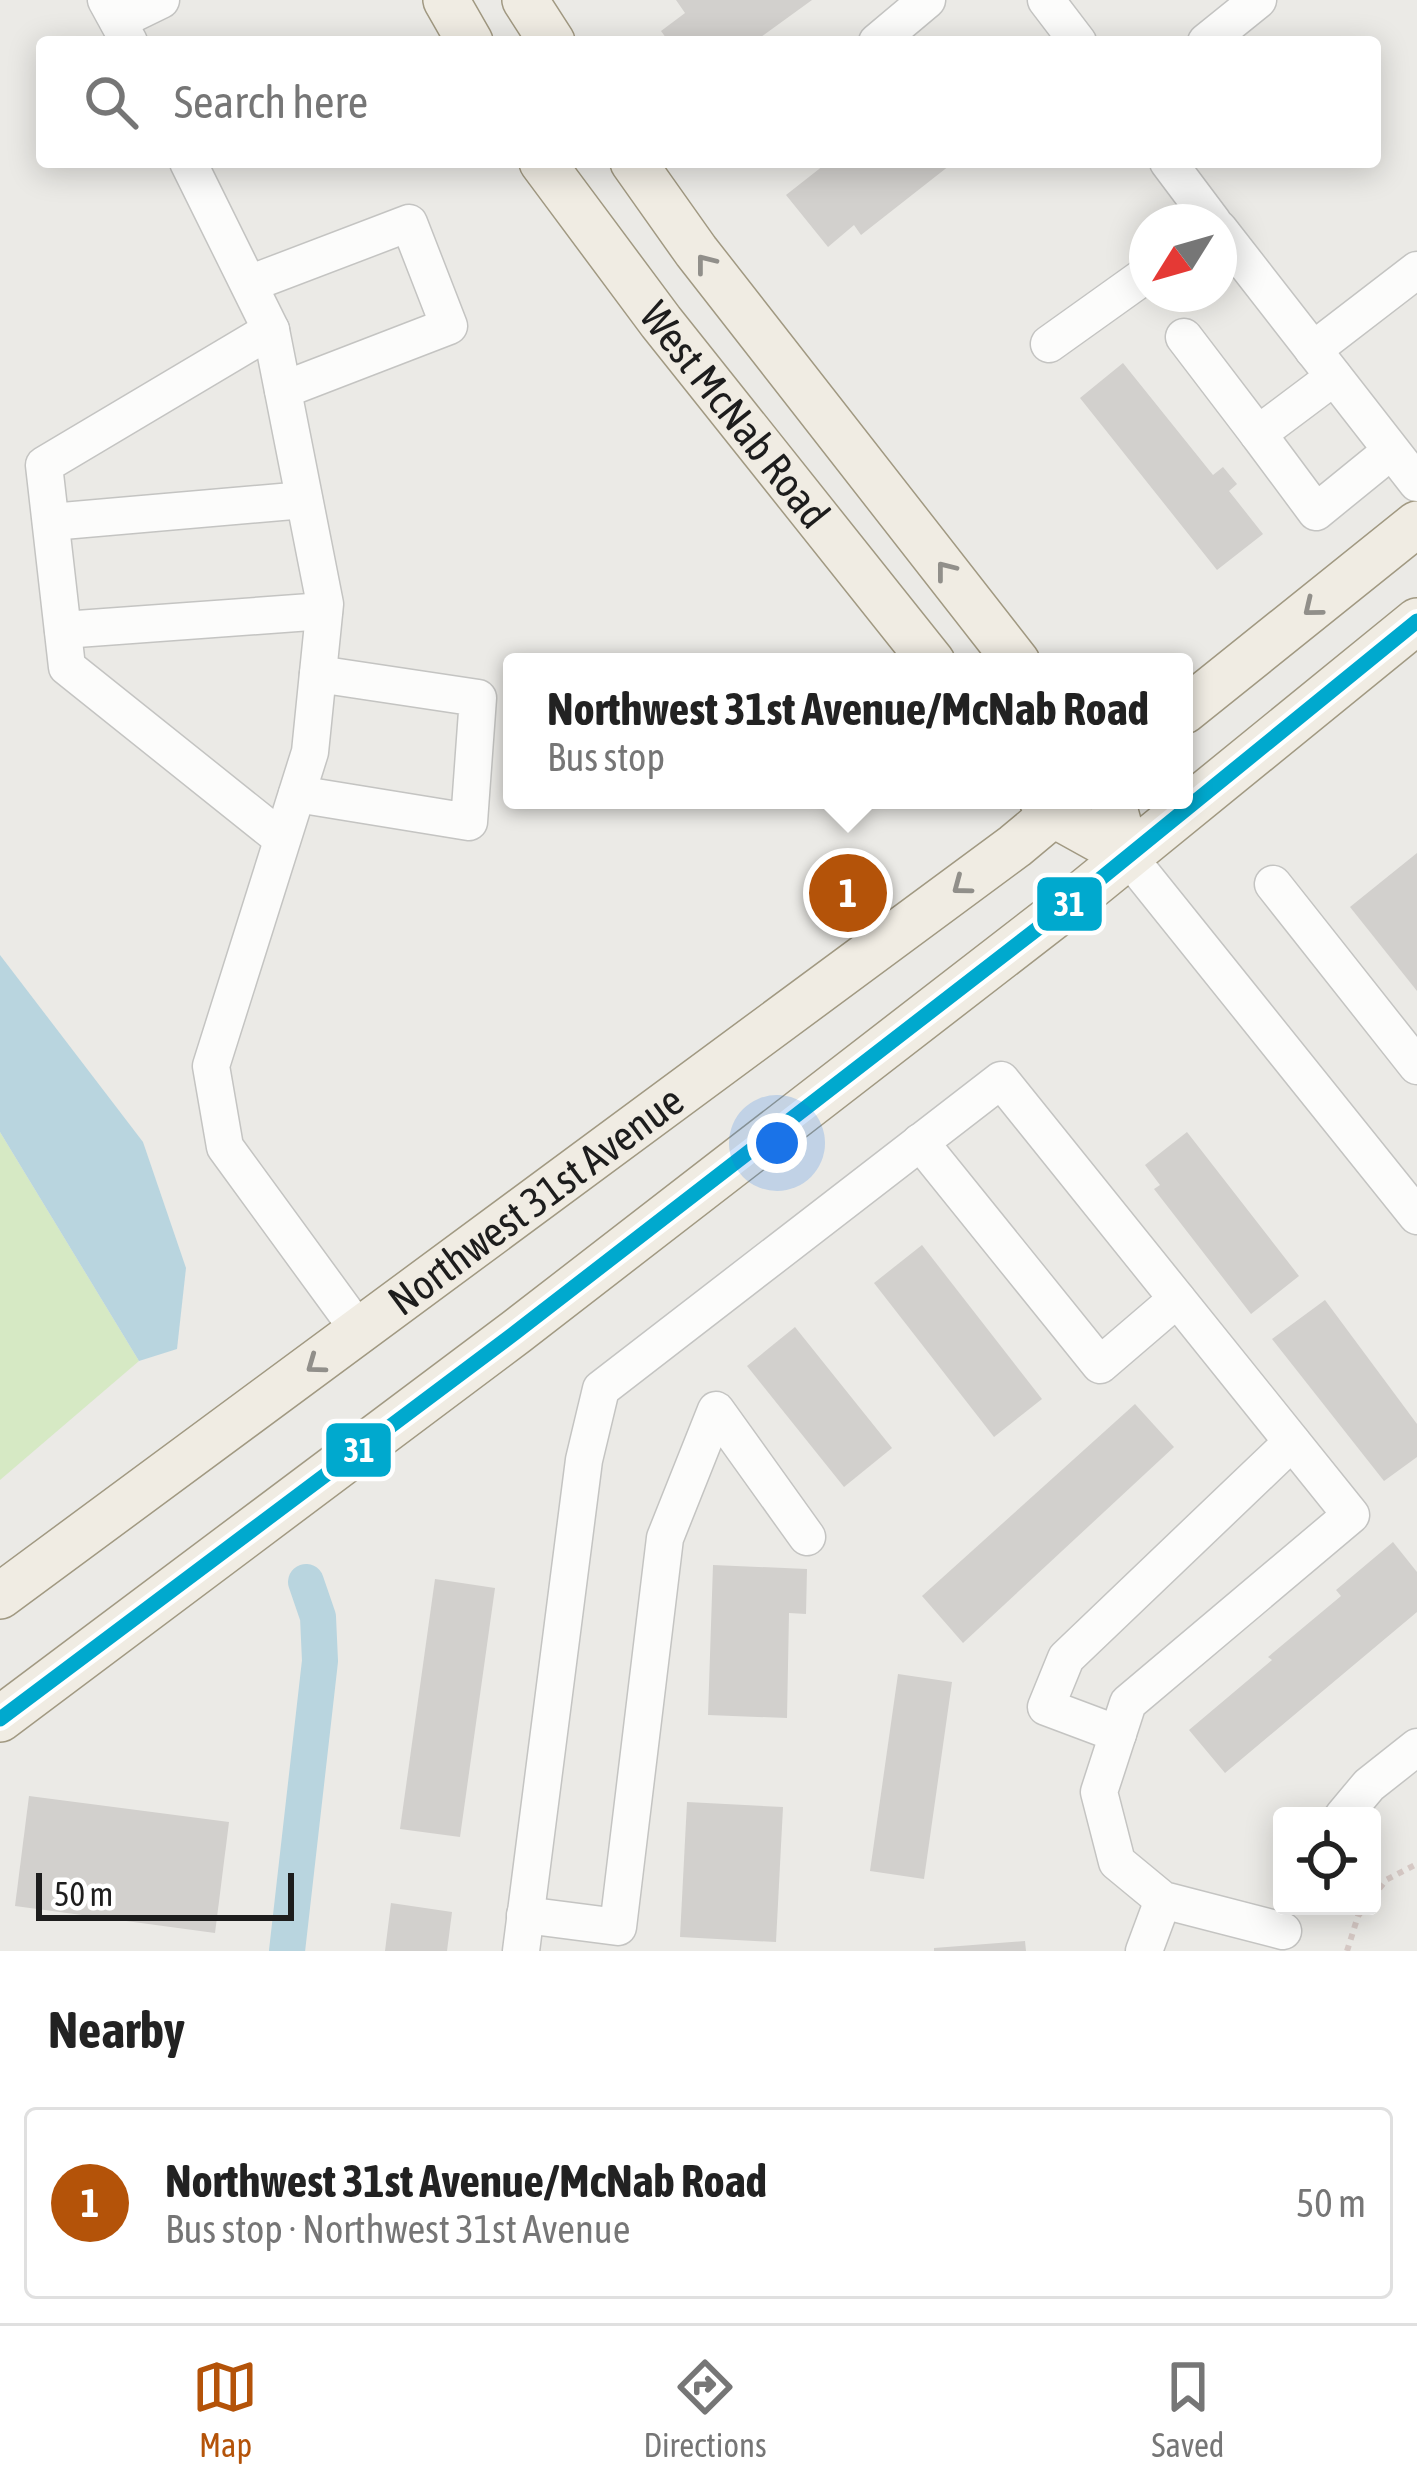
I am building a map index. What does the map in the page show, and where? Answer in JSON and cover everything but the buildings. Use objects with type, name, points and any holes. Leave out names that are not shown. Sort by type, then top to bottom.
[{"type":"main road","points":[[446,0],[467,36]]},
{"type":"main road","points":[[525,0],[548,36]]},
{"type":"main road","name":"West McNab Road","points":[[546,168],[661,322],[925,653]]},
{"type":"main road","name":"West McNab Road","points":[[637,168],[695,251],[1010,653]]},
{"type":"main road","points":[[1193,704],[1417,524]]},
{"type":"main road","name":"Northwest 31st Avenue","points":[[1193,802],[1417,621]]},
{"type":"main road","name":"Northwest 31st Avenue","points":[[0,1596],[1015,847],[1051,809]]},
{"type":"main road","points":[[1061,809],[1127,855]]},
{"type":"main road","points":[[1114,809],[1127,855]]},
{"type":"main road","name":"Northwest 31st Avenue","points":[[0,1719],[517,1332],[1072,902],[1184,809]]},
{"type":"street","points":[[118,21],[161,0]]},
{"type":"street","points":[[884,36],[927,0]]},
{"type":"street","points":[[1046,0],[1073,36]]},
{"type":"street","points":[[1213,36],[1258,0]]},
{"type":"street","points":[[191,168],[271,330],[324,611],[310,752],[211,1066],[225,1147],[360,1332]]},
{"type":"street","points":[[1173,168],[1200,204]]},
{"type":"street","points":[[249,284],[409,223],[449,326],[283,390]]},
{"type":"street","points":[[1237,252],[1417,483]]},
{"type":"street","points":[[1258,434],[1417,270]]},
{"type":"street","points":[[1049,344],[1129,287]]},
{"type":"street","points":[[271,330],[44,465],[67,667],[282,839]]},
{"type":"street","points":[[1184,338],[1316,512],[1391,451]]},
{"type":"street","points":[[51,522],[304,500]]},
{"type":"street","points":[[63,630],[324,611]]},
{"type":"street","points":[[297,794],[469,822],[478,698],[318,674]]},
{"type":"street","points":[[1127,855],[1405,1176],[1417,1216]]},
{"type":"street","points":[[1273,884],[1417,1066]]},
{"type":"street","points":[[807,1537],[716,1410],[664,1538],[618,1927],[523,1933],[584,1460],[601,1389],[1001,1080],[1351,1515],[1128,1703],[1099,1792],[1117,1862],[1163,1900],[1286,1929]]},
{"type":"street","points":[[920,1142],[1100,1365],[1177,1299]]},
{"type":"street","points":[[1118,1734],[1046,1707],[1066,1658],[1292,1442]]},
{"type":"street","points":[[1351,1807],[1369,1785],[1417,1747]]},
{"type":"street","points":[[1144,1951],[1163,1900]]},
{"type":"path","points":[[1381,1886],[1417,1864]]},
{"type":"path","points":[[1347,1951],[1359,1915]]},
{"type":"green space","points":[[0,1132],[139,1361],[0,1480]]},
{"type":"water","points":[[0,955],[143,1142],[186,1268],[177,1349],[139,1361],[0,1132]]},
{"type":"waterway","points":[[287,1951],[320,1661],[318,1617],[306,1582]]},
{"type":"transit line","name":"31","points":[[1193,803],[1417,621]]},
{"type":"transit line","name":"31","points":[[0,1719],[516,1332],[1186,809]]},
{"type":"place","name":"Northwest 31st Avenue/McNab Road","points":[[848,893]]}]
